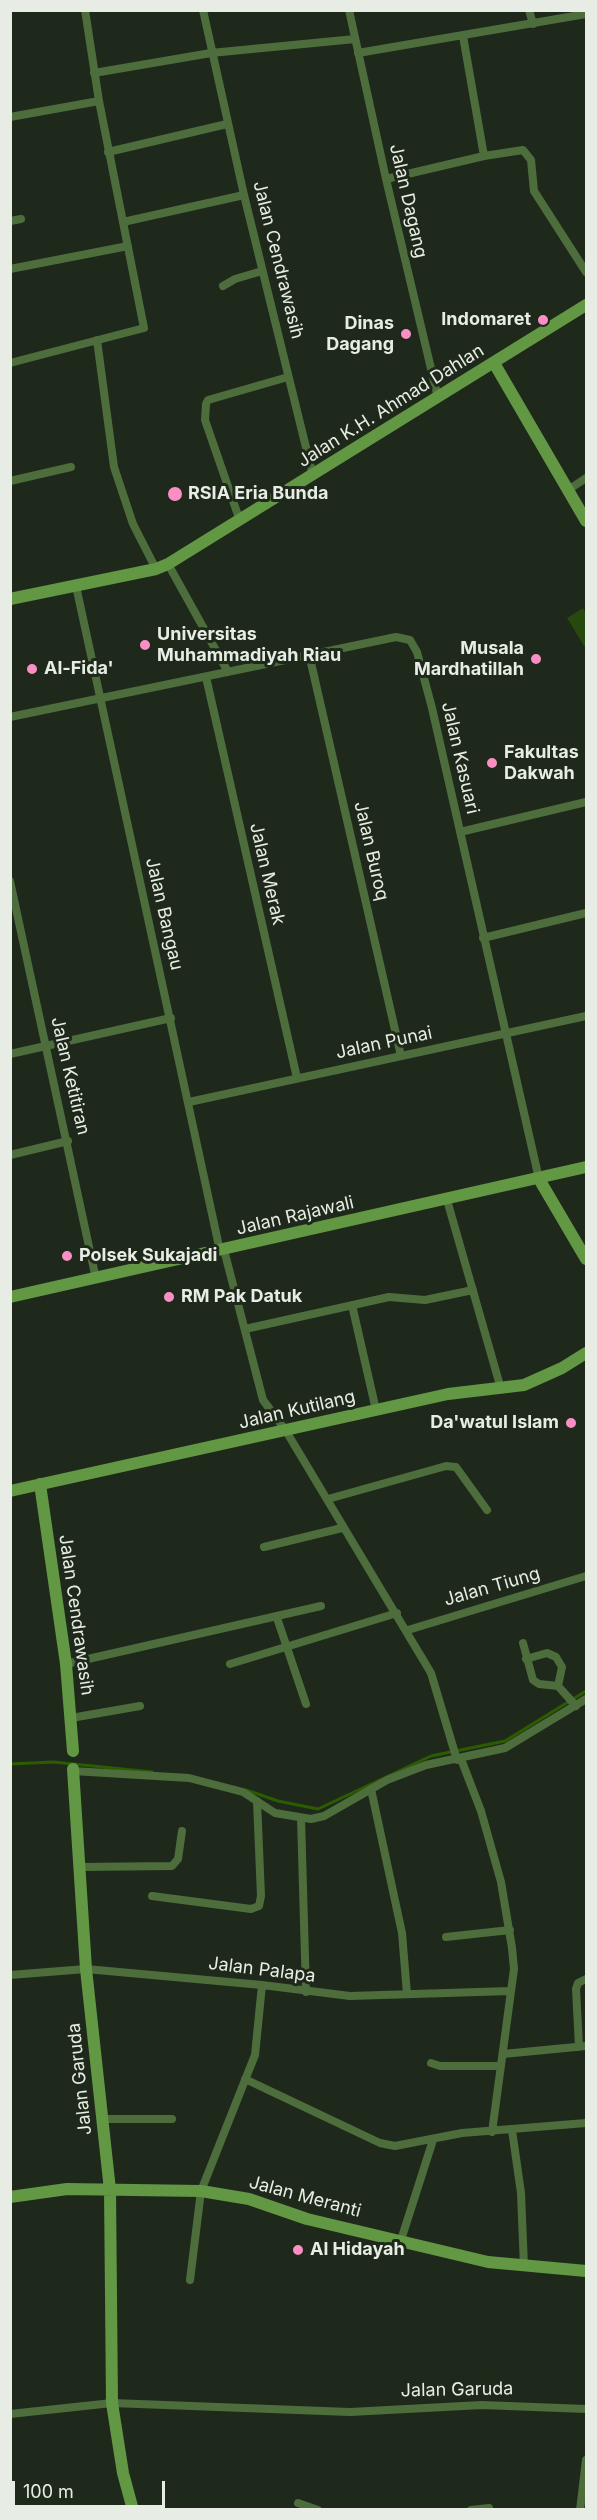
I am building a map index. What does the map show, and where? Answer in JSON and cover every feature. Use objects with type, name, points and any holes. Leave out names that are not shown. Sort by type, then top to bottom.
[{"type":"street","points":[[10,363],[144,328],[108,152],[85,10]]},
{"type":"street","name":"Jalan Cendrawasih","points":[[203,10],[262,271],[314,476]]},
{"type":"street","name":"Jalan Dagang","points":[[350,10],[386,179],[438,398]]},
{"type":"street","points":[[529,10],[533,24]]},
{"type":"street","points":[[358,53],[586,14]]},
{"type":"street","points":[[463,36],[484,156]]},
{"type":"street","points":[[94,73],[211,53],[356,39]]},
{"type":"street","points":[[10,117],[99,101]]},
{"type":"street","points":[[108,152],[227,124]]},
{"type":"street","points":[[386,179],[484,156],[525,152],[532,168],[534,192],[586,272]]},
{"type":"street","points":[[123,222],[244,195]]},
{"type":"street","points":[[10,221],[21,219]]},
{"type":"street","points":[[10,269],[128,246]]},
{"type":"street","points":[[223,286],[235,279],[262,271]]},
{"type":"street","name":"Jalan K.H. Ahmad Dahlan","points":[[10,599],[156,569],[168,564],[314,476],[586,305]]},
{"type":"street","points":[[97,340],[114,467],[133,524],[156,569]]},
{"type":"street","points":[[494,363],[586,521]]},
{"type":"street","points":[[240,521],[205,420],[206,404],[208,400],[288,377]]},
{"type":"street","points":[[10,481],[70,466]]},
{"type":"street","points":[[568,490],[586,478]]},
{"type":"street","points":[[168,564],[228,672]]},
{"type":"street","name":"Jalan Bangau","points":[[76,586],[222,1250],[245,1329],[259,1391],[267,1408],[286,1431],[328,1499],[342,1528],[408,1630],[431,1673],[449,1738],[486,1831],[501,1882],[510,1930],[514,1969],[492,2132]]},
{"type":"street","name":"Jalan Kasuari","points":[[10,717],[396,637],[410,640],[417,652],[432,708],[539,1179]]},
{"type":"street","name":"Jalan Buroq","points":[[309,654],[401,1056]]},
{"type":"street","name":"Jalan Merak","points":[[206,677],[297,1078]]},
{"type":"street","points":[[460,832],[586,802]]},
{"type":"street","name":"Jalan Ketitiran","points":[[10,880],[96,1279]]},
{"type":"street","points":[[483,938],[586,913]]},
{"type":"street","name":"Jalan Punai","points":[[189,1102],[586,1016]]},
{"type":"street","points":[[10,1054],[171,1018]]},
{"type":"street","points":[[10,1155],[68,1141]]},
{"type":"street","name":"Jalan Rajawali","points":[[10,1297],[586,1167]]},
{"type":"street","points":[[539,1179],[586,1259]]},
{"type":"street","points":[[447,1200],[501,1389]]},
{"type":"street","points":[[245,1329],[394,1296],[430,1300],[473,1290]]},
{"type":"street","points":[[352,1305],[376,1410]]},
{"type":"street","name":"Jalan Kutilang","points":[[10,1491],[448,1394],[501,1389],[538,1379],[586,1353]]},
{"type":"street","points":[[328,1499],[446,1466],[456,1467],[487,1510]]},
{"type":"street","name":"Jalan Cendrawasih","points":[[40,1484],[66,1664],[73,1751]]},
{"type":"street","points":[[264,1546],[342,1528]]},
{"type":"street","name":"Jalan Tiung","points":[[408,1630],[586,1576]]},
{"type":"street","points":[[66,1664],[277,1618],[321,1605]]},
{"type":"street","points":[[230,1664],[397,1613]]},
{"type":"street","points":[[277,1618],[306,1704]]},
{"type":"street","points":[[524,1643],[526,1659],[533,1680],[538,1684],[562,1689]]},
{"type":"street","points":[[526,1659],[543,1654],[556,1657],[562,1667],[562,1689],[574,1704]]},
{"type":"street","points":[[73,1770],[189,1778],[235,1789],[249,1795],[275,1813],[300,1818],[324,1816],[371,1789],[426,1765],[513,1744],[574,1704],[586,1699]]},
{"type":"street","points":[[71,1718],[140,1707]]},
{"type":"street","name":"Jalan Garuda","points":[[73,1751],[86,1969],[110,2190],[112,2403],[123,2473],[133,2510]]},
{"type":"street","points":[[371,1789],[402,1933],[408,1994]]},
{"type":"street","points":[[152,1896],[251,1909],[259,1906],[261,1896],[256,1801]]},
{"type":"street","points":[[300,1818],[306,1992]]},
{"type":"street","points":[[79,1867],[172,1866],[178,1859],[182,1831]]},
{"type":"street","points":[[446,1937],[510,1930]]},
{"type":"street","name":"Jalan Palapa","points":[[10,1975],[86,1969],[262,1984],[306,1992],[350,1996],[510,1991]]},
{"type":"street","points":[[503,2054],[583,2047],[576,1989],[578,1983],[586,1979]]},
{"type":"street","points":[[190,2280],[201,2192],[255,2055],[262,1984]]},
{"type":"street","points":[[431,2063],[440,2066],[501,2067]]},
{"type":"street","points":[[245,2079],[380,2143],[409,2145],[462,2133],[586,2123]]},
{"type":"street","points":[[103,2119],[172,2119]]},
{"type":"street","points":[[512,2130],[521,2193],[524,2266]]},
{"type":"street","points":[[401,2240],[433,2140]]},
{"type":"street","name":"Jalan Meranti","points":[[10,2197],[67,2189],[201,2192],[249,2199],[307,2219],[488,2262],[586,2271]]},
{"type":"street","name":"Jalan Garuda","points":[[10,2414],[112,2403],[350,2412],[482,2405],[586,2409]]},
{"type":"street","points":[[580,2510],[586,2460]]},
{"type":"street","points":[[298,2503],[318,2510]]},
{"type":"street","points":[[471,2510],[489,2508]]},
{"type":"green space","points":[[583,608],[586,614],[586,649],[567,618]]},
{"type":"waterway","points":[[246,1790],[278,1801],[318,1809],[431,1756],[505,1741],[586,1691]]},
{"type":"waterway","points":[[10,1764],[53,1762],[152,1772]]},
{"type":"place","name":"Indomaret","points":[[543,320]]},
{"type":"place","name":"Dinas Dagang","points":[[406,334]]},
{"type":"place","name":"RSIA Eria Bunda","points":[[175,494]]},
{"type":"place","name":"Universitas Muhammadiyah Riau","points":[[145,645]]},
{"type":"place","name":"Musala Mardhatillah","points":[[536,659]]},
{"type":"place","name":"Al-Fida'","points":[[32,669]]},
{"type":"place","name":"Fakultas Dakwah","points":[[492,763]]},
{"type":"place","name":"Polsek Sukajadi","points":[[67,1256]]},
{"type":"place","name":"RM Pak Datuk","points":[[169,1297]]},
{"type":"place","name":"Da'watul Islam","points":[[571,1423]]},
{"type":"place","name":"Al Hidayah","points":[[298,2250]]}]
